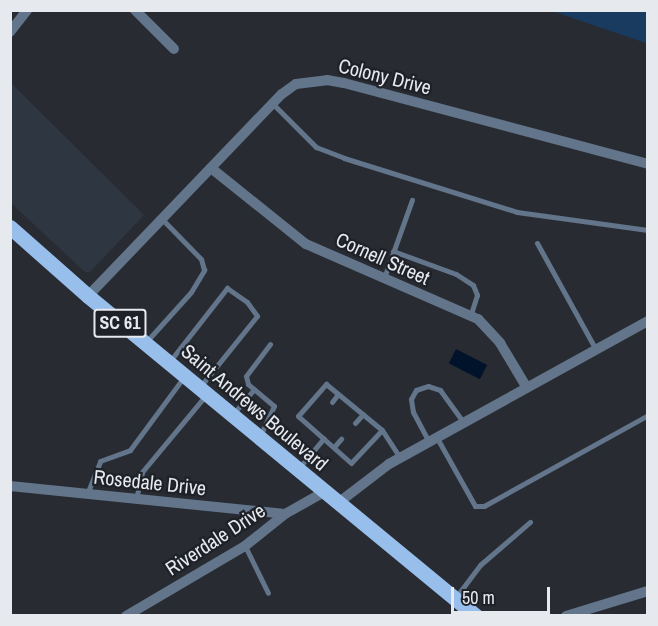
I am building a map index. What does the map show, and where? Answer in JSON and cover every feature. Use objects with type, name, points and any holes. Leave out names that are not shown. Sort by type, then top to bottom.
[{"type":"main road","name":"Saint Andrews Boulevard","points":[[10,227],[168,363],[476,615]]},
{"type":"street","points":[[10,32],[27,10]]},
{"type":"street","points":[[135,10],[174,49]]},
{"type":"street","name":"Colony Drive","points":[[88,296],[273,104],[296,84],[327,80],[648,164]]},
{"type":"street","name":"Cornell Street","points":[[211,168],[306,244],[470,316],[500,342],[527,388]]},
{"type":"street","points":[[338,503],[400,458],[648,321]]},
{"type":"street","name":"Rosedale Drive","points":[[10,486],[285,514]]},
{"type":"street","name":"Riverdale Drive","points":[[126,615],[245,546],[285,514],[324,492]]},
{"type":"street","points":[[566,615],[648,591]]},
{"type":"lane","points":[[273,104],[316,147],[344,158],[517,212],[648,230]]},
{"type":"lane","points":[[384,278],[412,200]]},
{"type":"lane","points":[[145,343],[191,292],[204,270],[201,259],[161,219]]},
{"type":"lane","points":[[537,243],[596,350]]},
{"type":"lane","points":[[393,252],[456,274],[477,290],[470,316]]},
{"type":"lane","points":[[136,499],[141,472],[257,316],[247,303],[228,288],[168,363]]},
{"type":"lane","points":[[259,438],[274,406],[254,389],[246,376],[270,345]]},
{"type":"lane","points":[[87,494],[100,461],[130,450],[184,376]]},
{"type":"lane","points":[[382,430],[351,463],[298,416],[326,384],[382,430],[400,458]]},
{"type":"lane","points":[[464,423],[440,390],[428,386],[416,390],[411,399],[413,412],[475,506],[484,506],[648,415]]},
{"type":"lane","points":[[232,415],[254,389]]},
{"type":"lane","points":[[332,402],[338,394]]},
{"type":"lane","points":[[355,423],[363,414]]},
{"type":"lane","points":[[311,427],[317,420]]},
{"type":"lane","points":[[298,470],[324,438]]},
{"type":"lane","points":[[334,447],[341,439]]},
{"type":"lane","points":[[455,598],[480,565],[530,522]]},
{"type":"lane","points":[[245,546],[268,593]]},
{"type":"shaded area","points":[[552,11],[647,11],[647,44],[646,43]]},
{"type":"shaded area","points":[[10,82],[144,215],[90,272],[85,272],[11,203]]},
{"type":"shaded area","points":[[456,349],[487,365],[480,379],[449,363]]}]
